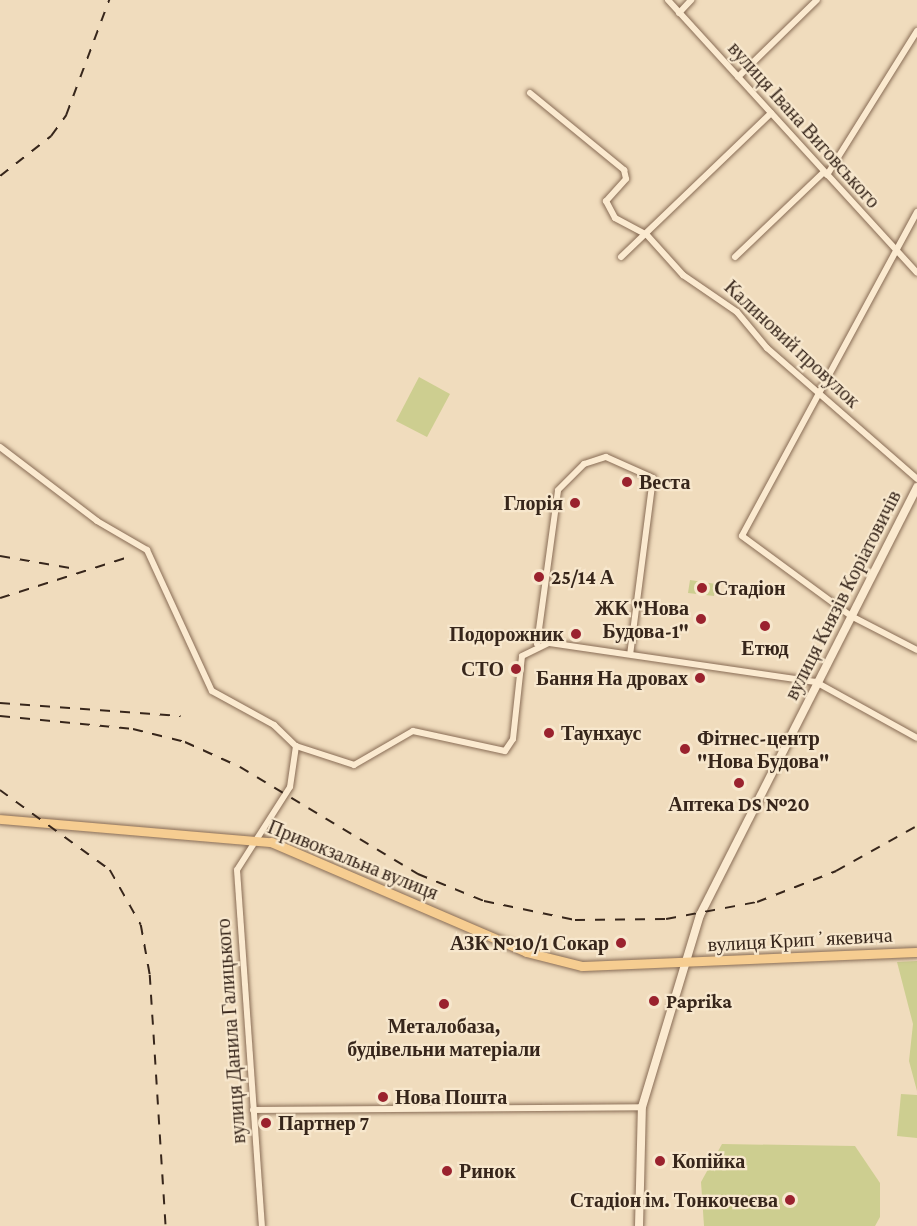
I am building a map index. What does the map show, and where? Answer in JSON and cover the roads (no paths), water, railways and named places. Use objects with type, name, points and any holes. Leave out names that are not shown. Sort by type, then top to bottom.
[{"type":"main road","name":"вулиця Князів Коріатовичів","points":[[639,1226],[642,1107],[684,963],[737,834],[917,487]]},
{"type":"main road","name":"Привокзальна вулиця","points":[[0,819],[254,839],[525,952],[582,966],[684,963]]},
{"type":"main road","name":"вулиця Крипʼякевича","points":[[684,963],[917,952]]},
{"type":"street","name":"вулиця Івана Виговського","points":[[668,0],[917,273]]},
{"type":"street","points":[[679,13],[691,0]]},
{"type":"street","points":[[738,77],[817,0]]},
{"type":"street","points":[[735,257],[826,173],[917,31]]},
{"type":"street","name":"Калиновий провулок","points":[[530,93],[623,168],[626,179],[607,198],[607,208],[626,227],[645,234],[683,275],[729,305],[767,348],[917,479]]},
{"type":"street","points":[[621,257],[771,113]]},
{"type":"street","points":[[917,212],[742,536],[851,616],[917,650]]},
{"type":"street","points":[[0,447],[97,521],[147,550],[212,691],[274,725],[296,746],[354,765],[413,731],[505,751],[513,739],[522,656],[537,644],[558,490],[584,464],[606,457],[653,478],[630,654]]},
{"type":"street","points":[[537,644],[630,654],[816,682],[917,738]]},
{"type":"street","name":"вулиця Данила Галицького","points":[[262,1226],[237,870],[254,839],[290,787],[296,746]]},
{"type":"street","points":[[253,1110],[642,1107]]},
{"type":"railway","points":[[0,176],[51,136],[66,115],[109,0]]},
{"type":"railway","points":[[0,556],[76,569]]},
{"type":"railway","points":[[0,598],[132,556]]},
{"type":"railway","points":[[0,703],[181,716]]},
{"type":"railway","points":[[0,716],[133,729],[185,742],[240,767],[418,874],[484,901],[575,920],[666,919],[757,902],[836,871],[917,826]]},
{"type":"railway","points":[[0,790],[110,870],[141,925],[150,975],[166,1226]]},
{"type":"place","name":"Веста","points":[[627,482]]},
{"type":"place","name":"Глорія","points":[[575,503]]},
{"type":"place","name":"25/14 А","points":[[539,577]]},
{"type":"place","name":"Стадіон","points":[[702,588]]},
{"type":"place","name":"ЖК \"Нова Будова-1\"","points":[[701,619]]},
{"type":"place","name":"Етюд","points":[[765,626]]},
{"type":"place","name":"Подорожник","points":[[576,634]]},
{"type":"place","name":"СТО","points":[[516,669]]},
{"type":"place","name":"Бання На дровах","points":[[700,678]]},
{"type":"place","name":"Таунхаус","points":[[549,733]]},
{"type":"place","name":"Фітнес-центр \"Нова Будова\"","points":[[685,749]]},
{"type":"place","name":"Аптека DS №20","points":[[739,783]]},
{"type":"place","name":"АЗК №10/1 Сокар","points":[[621,943]]},
{"type":"place","name":"Paprika","points":[[654,1001]]},
{"type":"place","name":"Металобаза, будівельни матеріали","points":[[444,1004]]},
{"type":"place","name":"Нова Пошта","points":[[383,1097]]},
{"type":"place","name":"Партнер 7","points":[[266,1123]]},
{"type":"place","name":"Копійка","points":[[660,1161]]},
{"type":"place","name":"Ринок","points":[[447,1171]]},
{"type":"place","name":"Стадіон ім. Тонкочеєва","points":[[790,1200]]}]
